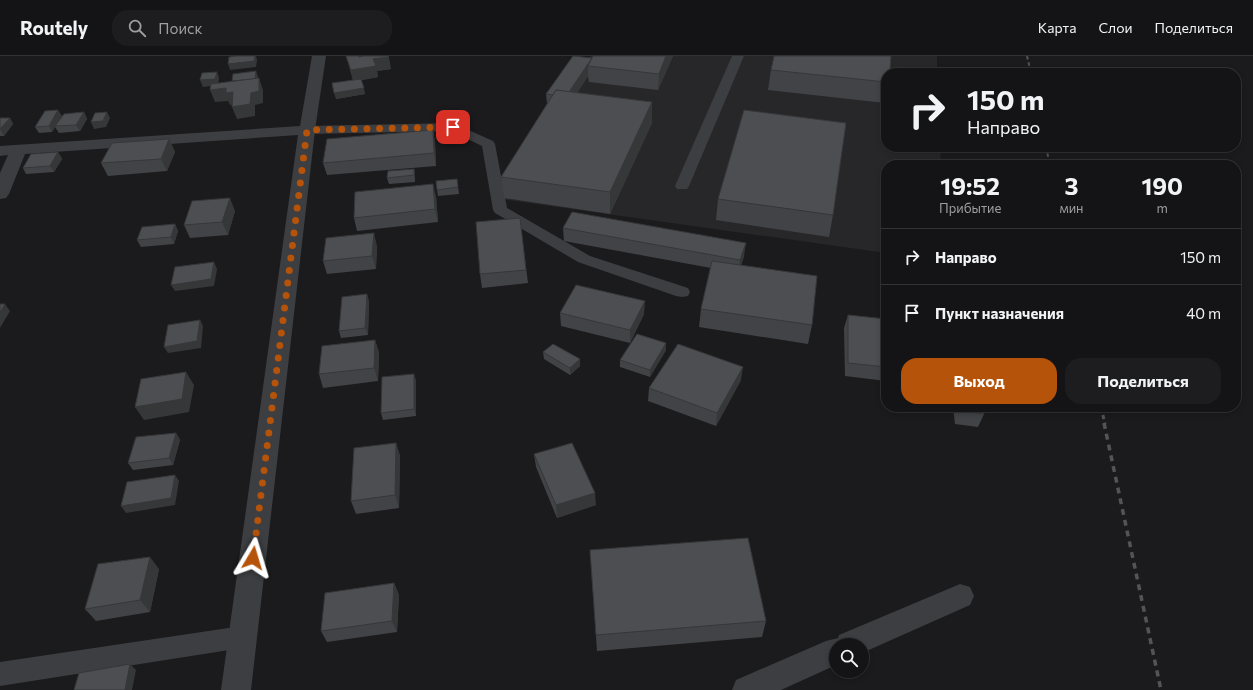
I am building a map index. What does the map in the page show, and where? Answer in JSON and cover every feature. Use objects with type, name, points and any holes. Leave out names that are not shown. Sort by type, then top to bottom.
[{"type":"street","points":[[236,690],[307,130],[319,56]]},
{"type":"street","points":[[0,151],[307,130]]},
{"type":"street","points":[[0,194],[18,150]]},
{"type":"street","points":[[865,638],[960,596]]},
{"type":"street","points":[[748,690],[829,654]]},
{"type":"lane","points":[[682,186],[738,56]]},
{"type":"lane","points":[[307,130],[453,127],[488,144],[500,210],[584,259],[682,292]]},
{"type":"lane","points":[[0,674],[242,637]]},
{"type":"shaded area","points":[[590,56],[937,56],[937,68],[881,68],[881,152],[940,152],[941,160],[881,160],[881,252],[501,199]]},
{"type":"building","points":[[255,56],[254,61],[228,64],[229,57]]},
{"type":"building","points":[[346,56],[389,57],[373,59],[376,66],[351,70]]},
{"type":"building","points":[[573,56],[592,58],[569,92],[556,90],[553,95],[546,94]]},
{"type":"building","points":[[593,56],[666,56],[659,74],[588,66]]},
{"type":"building","points":[[774,56],[891,56],[890,68],[881,68],[881,81],[771,70]]},
{"type":"building","points":[[256,71],[255,79],[232,81],[233,74]]},
{"type":"building","points":[[217,72],[215,79],[200,80],[202,73]]},
{"type":"building","points":[[259,78],[259,91],[251,93],[250,104],[232,107],[233,92],[226,93],[226,88],[210,90],[211,84]]},
{"type":"building","points":[[361,79],[364,88],[334,93],[332,83]]},
{"type":"building","points":[[556,90],[652,102],[610,192],[501,177]]},
{"type":"building","points":[[58,110],[49,126],[35,127],[45,111]]},
{"type":"building","points":[[744,110],[846,123],[833,215],[718,199]]},
{"type":"building","points":[[84,112],[76,125],[55,126],[64,114]]},
{"type":"building","points":[[107,112],[103,121],[91,122],[95,113]]},
{"type":"building","points":[[0,118],[10,118],[0,129]]},
{"type":"building","points":[[433,130],[434,153],[323,163],[327,139]]},
{"type":"building","points":[[169,139],[161,159],[101,163],[112,143]]},
{"type":"building","points":[[58,152],[50,166],[23,168],[31,154]]},
{"type":"building","points":[[414,169],[414,175],[387,178],[388,171]]},
{"type":"building","points":[[457,179],[458,187],[437,190],[436,181]]},
{"type":"building","points":[[433,184],[435,209],[354,218],[355,192]]},
{"type":"building","points":[[230,198],[222,222],[184,225],[192,201]]},
{"type":"building","points":[[572,212],[746,243],[740,260],[563,228]]},
{"type":"building","points":[[520,218],[526,270],[480,274],[476,222]]},
{"type":"building","points":[[175,224],[171,237],[137,240],[142,227]]},
{"type":"building","points":[[374,233],[372,256],[323,261],[326,238]]},
{"type":"building","points":[[712,261],[817,276],[812,325],[701,309]]},
{"type":"building","points":[[214,262],[211,279],[171,285],[175,267]]},
{"type":"building","points":[[576,285],[645,301],[630,330],[560,313]]},
{"type":"building","points":[[367,294],[365,328],[339,331],[342,297]]},
{"type":"building","points":[[0,304],[5,304],[0,313]]},
{"type":"building","points":[[848,315],[881,318],[881,366],[848,363]]},
{"type":"building","points":[[200,320],[197,341],[164,347],[168,325]]},
{"type":"building","points":[[637,334],[666,343],[650,370],[620,360]]},
{"type":"building","points":[[375,340],[374,368],[319,374],[322,346]]},
{"type":"building","points":[[553,344],[580,359],[570,368],[543,352]]},
{"type":"building","points":[[678,344],[743,367],[717,413],[649,388]]},
{"type":"building","points":[[186,372],[182,399],[135,407],[141,379]]},
{"type":"building","points":[[414,374],[414,409],[381,413],[382,377]]},
{"type":"building","points":[[969,412],[984,412],[984,414]]},
{"type":"building","points":[[176,433],[169,458],[128,463],[136,437]]},
{"type":"building","points":[[396,443],[395,495],[351,501],[354,448]]},
{"type":"building","points":[[572,443],[595,493],[556,505],[534,454]]},
{"type":"building","points":[[175,475],[171,498],[121,506],[127,482]]},
{"type":"building","points":[[748,538],[766,621],[596,635],[590,550]]},
{"type":"building","points":[[150,557],[140,600],[85,609],[98,564]]},
{"type":"building","points":[[394,583],[392,621],[321,631],[325,593]]},
{"type":"building","points":[[130,664],[125,690],[74,690],[79,673]]},
{"type":"railway","points":[[1027,56],[1030,68]]},
{"type":"railway","points":[[1047,152],[1049,160]]},
{"type":"railway","points":[[1102,412],[1105,424]]},
{"type":"railway","points":[[1104,423],[1161,690]]},
{"type":"route","points":[[253,558],[307,130],[453,127]]}]
